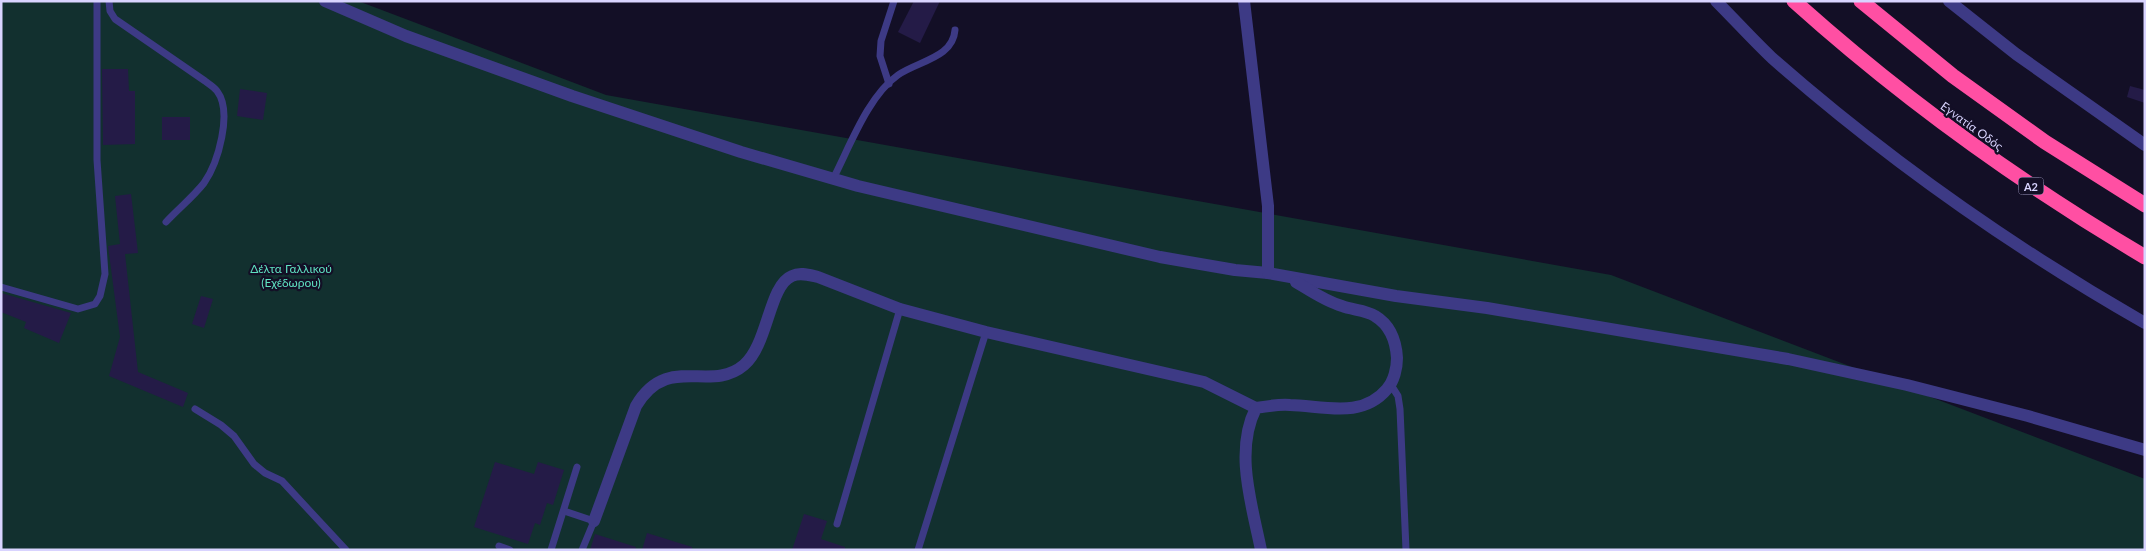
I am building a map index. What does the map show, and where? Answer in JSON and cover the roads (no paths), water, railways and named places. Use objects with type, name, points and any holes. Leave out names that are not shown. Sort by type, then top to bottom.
[{"type":"highway","name":"Εγνατία Οδός","points":[[1794,1],[1840,43],[1921,108],[2025,182],[2089,224],[2145,257]]},
{"type":"highway","points":[[1861,1],[1969,87],[2045,142],[2145,205]]},
{"type":"street","points":[[325,1],[406,36],[572,96],[741,152],[833,178],[1160,258],[1234,270],[1268,273],[1396,296],[1506,312],[1788,360],[1907,385],[2028,416],[2145,450]]},
{"type":"street","points":[[1244,1],[1268,206],[1268,273]]},
{"type":"street","points":[[1716,1],[1771,56],[1890,156],[2018,246],[2145,323]]},
{"type":"street","points":[[1949,1],[2016,54],[2145,145]]},
{"type":"street","points":[[594,520],[636,406],[643,394],[654,385],[668,378],[722,375],[744,366],[758,347],[776,294],[782,283],[791,276],[804,274],[818,277],[900,309],[986,332],[1204,382],[1256,408],[1290,404],[1348,409],[1367,405],[1382,395],[1391,385],[1397,365],[1396,344],[1387,326],[1374,315],[1343,307],[1322,298],[1289,278]]},
{"type":"street","points":[[1256,408],[1250,422],[1245,447],[1250,492],[1261,550]]},
{"type":"lane","points":[[1,288],[78,309],[95,304],[100,296],[105,274],[97,160],[97,1]]},
{"type":"lane","points":[[108,1],[110,11],[115,19],[205,81],[217,91],[222,103],[223,126],[221,147],[215,165],[204,183],[166,222]]},
{"type":"lane","points":[[889,84],[880,56],[881,41],[894,1]]},
{"type":"lane","points":[[833,178],[878,95],[898,75],[934,58],[946,49],[954,40],[955,30]]},
{"type":"lane","points":[[837,524],[900,309]]},
{"type":"lane","points":[[918,550],[986,332]]},
{"type":"lane","points":[[1391,385],[1398,396],[1400,409],[1406,550]]},
{"type":"lane","points":[[195,409],[221,425],[234,436],[254,464],[265,473],[282,481],[346,550]]},
{"type":"lane","points":[[551,550],[577,468]]},
{"type":"lane","points":[[564,511],[594,520],[582,550]]},
{"type":"lane","points":[[499,546],[510,550]]},
{"type":"park label","name":"Δέλτα Γαλλικού (Εχέδωρου)","points":[[291,275]]}]
